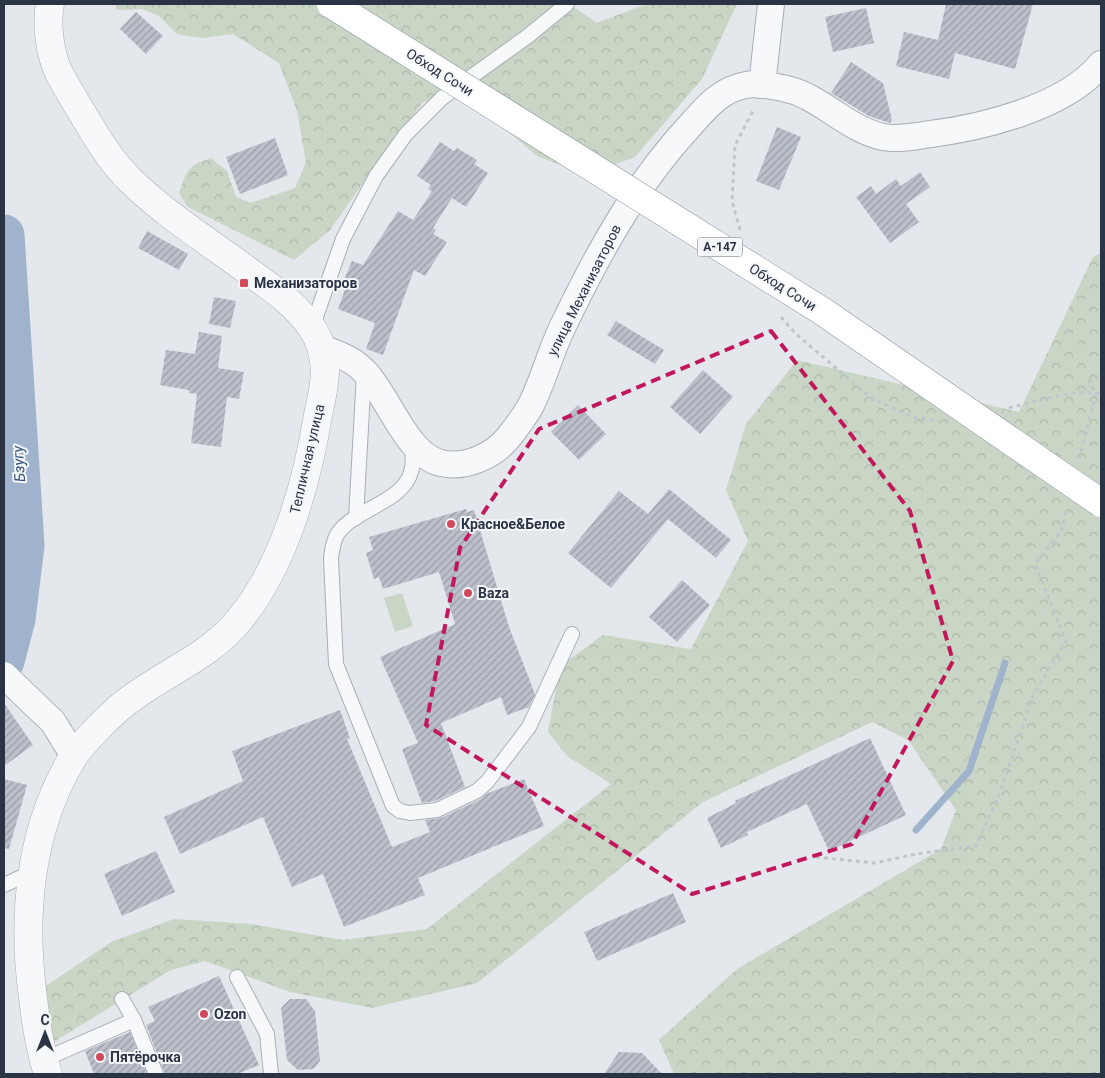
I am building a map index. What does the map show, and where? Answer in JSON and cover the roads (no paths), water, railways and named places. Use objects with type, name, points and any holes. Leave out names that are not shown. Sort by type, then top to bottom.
[{"type":"highway","name":"Обход Сочи","points":[[331,4],[822,311],[1101,503]]},
{"type":"street","points":[[50,4],[47,20],[58,71],[106,151],[130,180],[176,219],[286,298],[317,338]]},
{"type":"street","points":[[762,84],[771,4]]},
{"type":"street","name":"улица Механизаторов","points":[[317,338],[364,370],[413,445],[427,457],[440,463],[472,462],[488,455],[506,440],[530,408],[561,330],[605,243],[636,192],[678,139],[710,103],[730,90],[745,84],[780,87],[806,96],[859,129],[884,137],[908,137],[1010,118],[1054,100],[1094,74],[1101,64]]},
{"type":"street","name":"Тепличная улица","points":[[46,1067],[29,971],[28,926],[32,872],[42,828],[58,786],[74,756],[123,705],[158,679],[210,650],[239,621],[264,584],[296,512],[315,433],[325,372],[317,338]]},
{"type":"street","points":[[12,682],[54,722],[74,756]]},
{"type":"lane","points":[[317,338],[343,239],[376,176],[406,134],[442,98],[528,36],[567,4]]},
{"type":"lane","points":[[356,518],[364,370]]},
{"type":"lane","points":[[413,445],[411,472],[404,485],[394,494],[347,524],[338,533],[331,559],[336,664],[390,801],[400,811],[410,813],[437,810],[477,792],[487,782],[529,727],[572,634]]},
{"type":"lane","points":[[4,885],[32,872]]},
{"type":"lane","points":[[237,978],[266,1034],[270,1074]]},
{"type":"lane","points":[[122,999],[134,1020],[156,1074]]},
{"type":"lane","points":[[46,1067],[134,1020]]},
{"type":"waterway","name":"Бзугу","points":[[4,235],[24,545],[15,619],[4,661]]},
{"type":"waterway","points":[[916,830],[969,771],[1005,663]]},
{"type":"place","name":"Механизаторов","points":[[244,283]]},
{"type":"place","name":"Красное&Белое","points":[[451,524]]},
{"type":"place","name":"Baza","points":[[468,593]]},
{"type":"place","name":"Ozon","points":[[204,1014]]},
{"type":"place","name":"Пятёрочка","points":[[100,1057]]}]
